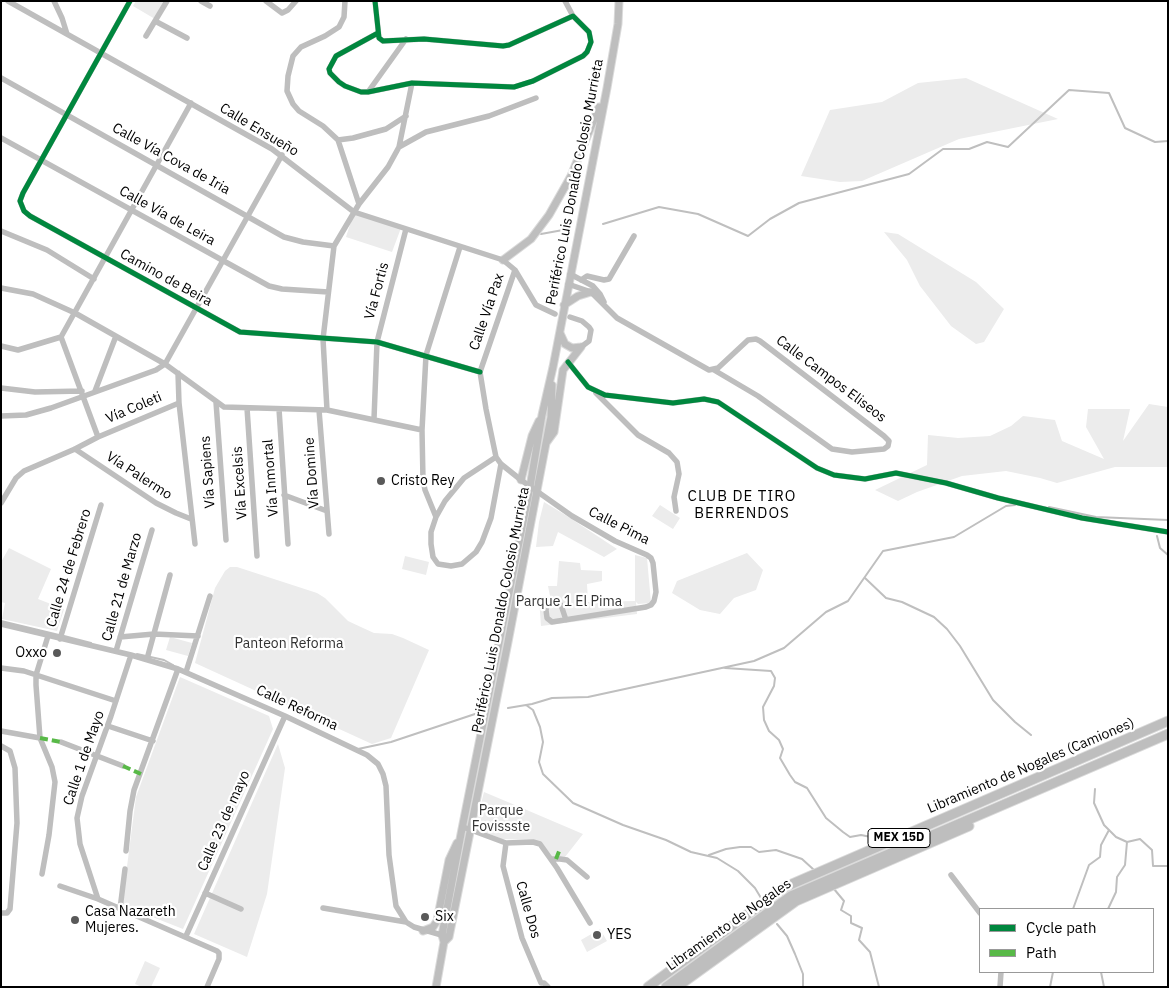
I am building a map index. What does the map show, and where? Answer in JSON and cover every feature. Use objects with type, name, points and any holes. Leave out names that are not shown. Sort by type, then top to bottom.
[{"type":"highway","name":"Libramiento de Nogales (Camiones)","points":[[648,987],[785,887],[1168,721]]},
{"type":"highway","name":"MEX 15D","points":[[654,987],[787,891],[1168,726]]},
{"type":"highway","name":"Libramiento de Nogales","points":[[666,987],[791,896],[1168,734]]},
{"type":"highway","name":"Libramiento de Nogales","points":[[677,987],[796,901],[1168,740]]},
{"type":"main road","name":"Periférico Luis Donaldo Colosio Murrieta","points":[[436,987],[542,415],[560,333],[607,88],[618,24],[619,1]]},
{"type":"main road","points":[[503,260],[535,235],[560,196],[579,158],[607,88]]},
{"type":"main road","points":[[564,305],[578,296],[596,294]]},
{"type":"main road","points":[[560,333],[565,344],[572,348],[581,347]]},
{"type":"main road","points":[[546,444],[554,432],[562,374],[568,362],[581,347]]},
{"type":"main road","name":"Periférico Luis Donaldo Colosio Murrieta","points":[[465,830],[537,492],[551,417],[553,367]]},
{"type":"main road","points":[[521,480],[532,436],[542,415],[551,417]]},
{"type":"main road","points":[[423,931],[432,927],[437,921],[449,860],[465,830]]},
{"type":"street","name":"Calle Ensueño","points":[[8,1],[282,155],[354,212],[503,260]]},
{"type":"street","points":[[54,1],[67,34]]},
{"type":"street","name":"Camino de Beira","points":[[130,1],[100,52],[20,201],[24,211],[234,330],[247,334],[377,342],[480,372]]},
{"type":"street","points":[[146,36],[167,1]]},
{"type":"street","points":[[201,1],[210,6]]},
{"type":"street","points":[[266,1],[282,13],[288,10],[296,1]]},
{"type":"street","points":[[345,1],[344,17],[339,27],[301,47],[293,56],[287,85],[290,98],[299,111],[323,126],[338,140],[359,204]]},
{"type":"street","points":[[375,1],[378,33],[381,41],[424,38],[502,46],[509,45],[573,16]]},
{"type":"street","points":[[378,33],[341,52],[332,61],[329,69],[334,78],[345,86],[361,92],[412,83],[514,87],[533,82],[583,56],[590,47],[590,36],[584,26],[573,16],[565,1]]},
{"type":"street","points":[[155,21],[188,38]]},
{"type":"street","points":[[368,92],[406,39]]},
{"type":"street","name":"Calle Vía Cova de Iria","points":[[1,78],[284,236],[294,240],[334,246]]},
{"type":"street","points":[[327,410],[323,339],[334,246],[359,204],[388,167],[399,147],[412,83]]},
{"type":"street","points":[[399,147],[426,132],[489,116],[536,98]]},
{"type":"street","points":[[1,346],[18,350],[61,337],[191,104]]},
{"type":"street","points":[[338,140],[386,129],[406,116]]},
{"type":"street","name":"Calle Vía de Leira","points":[[1,138],[130,211],[269,286],[282,289],[328,292]]},
{"type":"street","points":[[1,388],[35,392],[83,393],[96,391],[156,370],[165,364],[282,155]]},
{"type":"street","name":"Vía Fortis","points":[[374,419],[377,342],[406,229]]},
{"type":"street","points":[[1,231],[47,250],[94,279]]},
{"type":"street","points":[[581,280],[587,276],[607,280],[611,278],[634,236]]},
{"type":"street","points":[[436,517],[423,485],[422,430],[426,355],[460,247]]},
{"type":"street","points":[[503,260],[515,270],[536,305],[555,314]]},
{"type":"street","name":"Calle Vía Pax","points":[[515,270],[480,372],[496,457],[501,464],[537,492]]},
{"type":"street","points":[[570,274],[593,286],[596,294]]},
{"type":"street","points":[[568,284],[596,294]]},
{"type":"street","points":[[1,288],[33,294],[116,336],[165,364],[216,402],[227,407],[327,410],[422,430]]},
{"type":"street","name":"Calle Campos Eliseos","points":[[596,294],[614,316],[704,368],[714,370],[758,396],[832,449],[852,452],[884,449],[888,446],[888,441],[884,436],[756,339],[748,340],[714,370]]},
{"type":"street","points":[[570,317],[582,321],[591,330],[589,341],[581,347]]},
{"type":"street","points":[[96,391],[116,336]]},
{"type":"street","points":[[61,337],[98,437]]},
{"type":"street","points":[[568,362],[588,387],[638,435],[668,453],[677,462],[679,474],[674,497],[676,511]]},
{"type":"street","points":[[178,373],[179,403],[195,544]]},
{"type":"street","points":[[594,391],[605,395],[673,403],[704,399],[718,402],[817,468],[834,475],[865,479],[896,473],[946,483],[998,498],[1112,524],[1168,532]]},
{"type":"street","points":[[1,416],[34,413],[83,393]]},
{"type":"street","name":"Vía Sapiens","points":[[216,402],[226,540]]},
{"type":"street","name":"Vía Coleti","points":[[1,503],[20,474],[29,468],[179,403]]},
{"type":"street","name":"Vía Excelsis","points":[[247,408],[257,556]]},
{"type":"street","name":"Vía Inmortal","points":[[279,409],[288,544]]},
{"type":"street","name":"Vía Domine","points":[[319,410],[329,534]]},
{"type":"street","name":"Vía Palermo","points":[[76,449],[156,503],[192,519]]},
{"type":"street","points":[[496,457],[464,478],[445,500],[431,532],[430,544],[435,561],[438,564],[451,566],[462,564],[476,552],[487,531],[501,464]]},
{"type":"street","name":"Calle Pima","points":[[537,492],[594,529],[647,554],[653,562],[656,592],[651,605],[566,620]]},
{"type":"street","points":[[284,496],[327,511]]},
{"type":"street","name":"Calle 24 de Febrero","points":[[60,639],[102,505]]},
{"type":"street","name":"Calle 21 de Marzo","points":[[116,651],[152,530]]},
{"type":"street","points":[[148,659],[170,575]]},
{"type":"street","points":[[186,672],[210,596]]},
{"type":"street","name":"Calle Reforma","points":[[1,624],[148,659],[178,669],[285,716],[367,756],[378,764],[386,786],[388,845],[394,898],[396,906],[406,922]]},
{"type":"street","points":[[120,636],[154,634],[198,636]]},
{"type":"street","name":"Calle 24 de Febrero","points":[[42,874],[49,836],[55,782],[52,767],[40,738],[36,708],[36,675],[48,636]]},
{"type":"street","name":"Calle 1 de Mayo","points":[[98,900],[80,844],[77,825],[82,796],[108,726],[131,655]]},
{"type":"street","points":[[1,668],[16,669],[116,701]]},
{"type":"street","points":[[126,851],[132,798],[178,669]]},
{"type":"street","name":"Calle 23 de mayo","points":[[186,936],[285,716]]},
{"type":"street","points":[[108,726],[153,741]]},
{"type":"street","points":[[1,731],[40,738]]},
{"type":"street","points":[[61,742],[123,766]]},
{"type":"street","points":[[1,746],[12,754],[16,791],[16,839],[10,909],[4,913]]},
{"type":"street","points":[[465,830],[506,843],[536,843],[542,846],[590,923]]},
{"type":"street","name":"Calle Dos","points":[[506,843],[503,858],[504,871],[522,938],[539,985],[544,983],[548,987]]},
{"type":"street","points":[[551,859],[567,860],[587,877]]},
{"type":"street","points":[[120,909],[125,869]]},
{"type":"street","points":[[951,874],[979,911]]},
{"type":"street","points":[[60,886],[186,936],[219,953],[220,959],[207,987]]},
{"type":"street","points":[[205,893],[241,909]]},
{"type":"street","points":[[323,908],[406,922],[423,931],[445,938]]},
{"type":"street","points":[[1000,987],[1001,973]]},
{"type":"green space","points":[[136,1],[166,1],[155,19],[133,6]]},
{"type":"green space","points":[[966,78],[1058,119],[959,139],[862,181],[840,182],[801,176],[830,110],[882,102],[918,83]]},
{"type":"green space","points":[[354,212],[401,228],[392,252],[346,237]]},
{"type":"green space","points":[[884,232],[898,234],[976,282],[1004,309],[984,342],[976,344],[951,326],[920,286],[907,260]]},
{"type":"green space","points":[[1149,404],[1168,407],[1168,467],[1115,467],[1057,483],[1006,471],[962,476],[898,501],[875,490],[927,465],[928,435],[958,438],[990,436],[1011,426],[1023,416],[1055,420],[1062,441],[1104,459],[1086,427],[1088,409],[1130,409],[1123,441]]},
{"type":"green space","points":[[544,502],[617,549],[604,557],[558,532],[553,546],[536,547]]},
{"type":"green space","points":[[660,505],[680,518],[673,529],[652,516]]},
{"type":"green space","points":[[9,548],[51,569],[38,599],[64,609],[57,631],[2,619],[5,603],[1,602],[1,562]]},
{"type":"green space","points":[[747,553],[763,570],[756,590],[734,598],[720,614],[700,610],[672,593],[677,581]]},
{"type":"green space","name":"Parque 1 El Pima","points":[[635,555],[647,558],[651,603],[638,604],[636,602],[637,614],[541,626],[539,598],[550,596],[548,586],[557,586],[559,561],[580,563],[581,570],[602,571],[602,581],[587,584],[588,602],[635,601]]},
{"type":"green space","points":[[405,556],[429,562],[426,575],[402,569]]},
{"type":"green space","name":"Panteon Reforma","points":[[230,567],[237,567],[317,593],[325,598],[348,621],[374,633],[392,634],[429,650],[391,738],[372,744],[195,663],[215,588],[225,571]]},
{"type":"green space","points":[[170,637],[192,643],[188,656],[166,650]]},
{"type":"green space","points":[[180,677],[269,716],[273,729],[183,929],[122,905],[136,797]]},
{"type":"green space","points":[[278,744],[285,768],[267,894],[247,957],[194,934]]},
{"type":"green space","name":"Parque Fovissste","points":[[484,792],[583,834],[565,857],[552,858],[533,840],[502,839],[475,828]]},
{"type":"green space","name":"YES","points":[[600,929],[607,941],[587,952],[581,940]]},
{"type":"green space","points":[[145,961],[160,968],[151,987],[142,987],[135,984]]},
{"type":"waterway","points":[[603,224],[659,207],[698,214],[748,236],[770,219],[799,203],[909,174],[943,149],[969,149],[987,142],[1008,147],[1069,90],[1109,93],[1125,128],[1155,142],[1168,141]]},
{"type":"waterway","points":[[541,234],[563,230]]},
{"type":"waterway","points":[[508,708],[552,698],[588,697],[754,661],[784,648],[826,612],[848,601],[883,551],[954,537],[1006,506],[1015,505]]},
{"type":"waterway","points":[[1049,507],[1096,517],[1168,520]]},
{"type":"waterway","points":[[1157,536],[1160,548],[1168,555]]},
{"type":"waterway","points":[[865,578],[886,598],[902,602],[934,617],[947,629],[960,646],[993,700],[1031,735]]},
{"type":"waterway","points":[[1,621],[59,635]]},
{"type":"waterway","points":[[64,636],[91,643]]},
{"type":"waterway","points":[[137,654],[164,660],[173,665]]},
{"type":"waterway","points":[[725,668],[771,671],[775,678],[774,686],[763,707],[764,720],[769,731],[779,740],[783,749],[780,758],[790,775],[795,782],[807,788],[826,818],[843,832],[850,837],[861,835],[871,837]]},
{"type":"waterway","points":[[526,705],[533,710],[540,727],[543,742],[539,762],[543,774],[573,803],[691,852],[717,858],[738,871],[755,888],[761,898]]},
{"type":"waterway","points":[[358,749],[391,742],[475,714]]},
{"type":"waterway","points":[[1095,789],[1094,803],[1104,825],[1116,837],[1127,842],[1140,839],[1152,850],[1153,866],[1168,866]]},
{"type":"waterway","points":[[1073,908],[1089,865],[1100,857],[1101,845],[1109,830]]},
{"type":"waterway","points":[[1108,908],[1116,892],[1117,877],[1125,865],[1127,842]]},
{"type":"waterway","points":[[709,855],[726,849],[740,847],[751,847],[759,852],[776,850],[802,859],[813,869]]},
{"type":"waterway","points":[[834,889],[844,901],[841,910],[851,916],[851,923],[862,928],[859,940],[870,952],[879,987]]},
{"type":"waterway","points":[[777,924],[787,936],[795,954],[803,974],[803,987]]},
{"type":"waterway","points":[[1050,987],[1053,973]]},
{"type":"waterway","points":[[1101,973],[1104,987]]},
{"type":"marked path","points":[[40,738],[61,742]]},
{"type":"marked path","points":[[123,766],[141,774]]},
{"type":"marked path","points":[[556,859],[560,849]]},
{"type":"cycle path","points":[[130,1],[23,193],[20,201],[24,211],[240,332],[377,342],[480,372]]},
{"type":"cycle path","points":[[375,1],[379,38],[383,41],[424,39],[503,46],[573,16],[589,32],[591,42],[583,56],[533,81],[514,87],[412,83],[361,92],[339,82],[330,73],[329,69],[336,56],[378,33]]},
{"type":"cycle path","points":[[568,362],[588,387],[605,395],[673,403],[704,399],[718,402],[817,468],[834,475],[865,479],[896,473],[946,483],[998,498],[1082,518],[1168,532]]},
{"type":"place","name":"Cristo Rey","points":[[381,481]]},
{"type":"place","name":"Oxxo","points":[[57,653]]},
{"type":"place","name":"Six","points":[[425,917]]},
{"type":"place","name":"Casa Nazareth Mujeres.","points":[[75,920]]},
{"type":"place","name":"YES","points":[[597,935]]},
{"type":"district","name":"CLUB DE TIRO BERRENDOS","points":[[742,506]]}]
